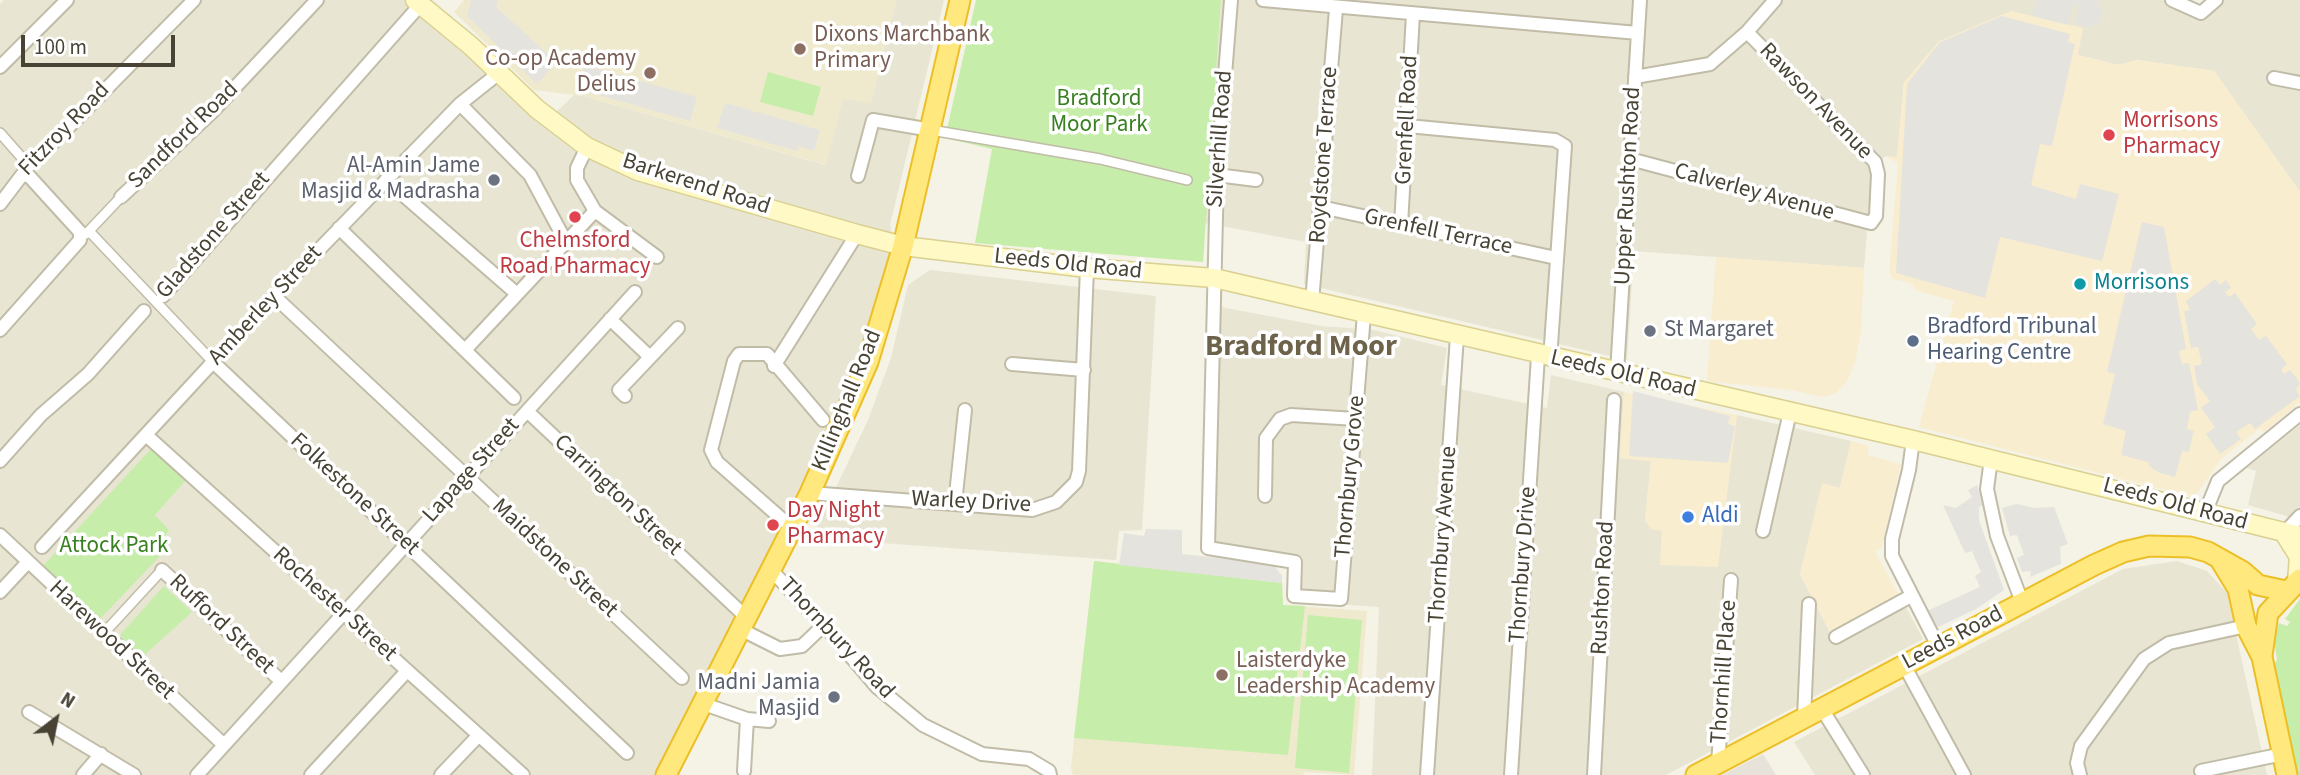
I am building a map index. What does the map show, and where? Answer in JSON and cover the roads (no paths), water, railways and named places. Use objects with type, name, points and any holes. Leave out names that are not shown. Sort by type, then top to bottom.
[{"type":"highway","name":"Killinghall Road","points":[[666,775],[837,438],[868,362],[903,246],[960,0]]},
{"type":"highway","name":"Leeds Road","points":[[1696,775],[2022,602],[2094,565],[2133,549],[2172,544],[2207,552],[2242,571],[2258,585],[2294,583]]},
{"type":"highway","points":[[2220,559],[2238,589],[2246,626],[2262,657],[2287,775]]},
{"type":"highway","points":[[2262,657],[2268,613],[2294,583]]},
{"type":"main road","name":"Barkerend Road","points":[[418,2],[565,132],[587,147],[638,171],[903,246]]},
{"type":"main road","name":"Leeds Old Road","points":[[903,246],[1087,268],[1214,278],[1544,357],[1913,440],[2292,534]]},
{"type":"main road","points":[[2292,534],[2299,557],[2294,583]]},
{"type":"street","points":[[0,67],[67,0]]},
{"type":"street","name":"Fitzroy Road","points":[[0,204],[30,167],[194,0]]},
{"type":"street","name":"Sandford Road","points":[[0,330],[83,234],[211,113],[317,0]]},
{"type":"street","name":"Silverhill Road","points":[[1231,0],[1217,175],[1209,548],[1295,562],[1294,596],[1342,598]]},
{"type":"street","points":[[1263,0],[1336,9],[1638,33]]},
{"type":"street","name":"Upper Rushton Road","points":[[1617,372],[1640,0]]},
{"type":"street","points":[[1635,77],[1710,64],[1747,32],[1775,0]]},
{"type":"street","points":[[2172,0],[2202,13],[2216,0]]},
{"type":"street","name":"Gladstone Street","points":[[0,461],[41,415],[88,374],[154,304],[418,2]]},
{"type":"street","name":"Roydstone Terrace","points":[[1312,302],[1336,9]]},
{"type":"street","name":"Grenfell Road","points":[[1401,225],[1409,126],[1413,14]]},
{"type":"street","name":"Rawson Avenue","points":[[1747,32],[1875,162],[1878,174],[1876,216]]},
{"type":"street","name":"Amberley Street","points":[[42,548],[274,296],[460,104],[499,73]]},
{"type":"street","points":[[2274,78],[2300,83]]},
{"type":"street","points":[[460,104],[530,175],[566,242]]},
{"type":"street","points":[[858,176],[873,120],[1100,159],[1187,180]]},
{"type":"street","name":"Thornbury Drive","points":[[1409,126],[1555,140],[1565,146],[1556,258],[1544,357],[1511,775]]},
{"type":"street","name":"Folkestone Street","points":[[0,133],[30,167],[29,176],[83,234],[213,362],[627,753]]},
{"type":"street","points":[[587,147],[577,168],[577,180],[595,211],[657,257]]},
{"type":"street","name":"Calverley Avenue","points":[[1630,159],[1858,222],[1871,223],[1876,216]]},
{"type":"street","points":[[1217,175],[1256,180]]},
{"type":"street","points":[[386,180],[517,294]]},
{"type":"street","name":"Grenfell Terrace","points":[[1321,207],[1556,258]]},
{"type":"street","points":[[465,350],[595,211]]},
{"type":"street","name":"Carrington Street","points":[[340,228],[743,623],[780,649],[802,646],[824,625]]},
{"type":"street","points":[[774,366],[857,234]]},
{"type":"street","name":"Warley Drive","points":[[810,493],[1032,510],[1056,502],[1076,482],[1079,471],[1087,268]]},
{"type":"street","name":"Lapage Street","points":[[197,775],[635,292]]},
{"type":"street","name":"Maidstone Street","points":[[274,296],[682,678]]},
{"type":"street","name":"Thornbury Grove","points":[[1342,598],[1364,314]]},
{"type":"street","points":[[611,319],[650,357]]},
{"type":"street","points":[[625,396],[619,390],[678,328]]},
{"type":"street","name":"Thornbury Avenue","points":[[1427,775],[1457,336]]},
{"type":"street","points":[[792,528],[717,462],[710,450],[738,354],[749,351],[767,354],[774,366],[837,438]]},
{"type":"street","points":[[1012,364],[1084,370]]},
{"type":"street","name":"Rushton Road","points":[[1594,775],[1614,400]]},
{"type":"street","points":[[955,504],[965,410]]},
{"type":"street","points":[[1763,531],[1790,412]]},
{"type":"street","points":[[2205,513],[2218,481],[2300,414]]},
{"type":"street","points":[[1265,496],[1266,438],[1280,419],[1291,415],[1356,419]]},
{"type":"street","name":"Rochester Street","points":[[146,435],[523,775]]},
{"type":"street","points":[[1913,440],[1892,547],[1895,564],[1938,646]]},
{"type":"street","points":[[1991,459],[1987,489],[1997,536],[2022,602]]},
{"type":"street","points":[[2292,534],[2300,516]]},
{"type":"street","name":"Harewood Street","points":[[0,535],[224,745]]},
{"type":"street","points":[[0,592],[27,563]]},
{"type":"street","points":[[104,633],[162,570]]},
{"type":"street","name":"Rufford Street","points":[[162,570],[281,681]]},
{"type":"street","name":"Thornbury Road","points":[[771,570],[824,625],[877,687],[923,725],[982,754],[1029,759],[1049,771],[1050,775]]},
{"type":"street","name":"Thornhill Place","points":[[1718,764],[1731,580]]},
{"type":"street","points":[[1836,637],[1911,596]]},
{"type":"street","points":[[1804,718],[1809,604]]},
{"type":"street","points":[[2080,775],[2077,763],[2081,746],[2149,654],[2169,643],[2246,626]]},
{"type":"street","points":[[1904,665],[1964,775]]},
{"type":"street","points":[[311,775],[407,671]]},
{"type":"street","points":[[701,703],[747,719],[769,721]]},
{"type":"street","points":[[1822,709],[1863,775]]},
{"type":"street","points":[[29,712],[134,775]]},
{"type":"street","points":[[744,771],[747,719]]},
{"type":"street","points":[[441,775],[479,735]]},
{"type":"street","points":[[83,775],[100,754]]},
{"type":"street","points":[[2202,771],[2283,754]]},
{"type":"place","name":"Dixons Marchbank Primary","points":[[800,49]]},
{"type":"place","name":"Co-op Academy Delius","points":[[650,73]]},
{"type":"place","name":"Morrisons Pharmacy","points":[[2109,135]]},
{"type":"place","name":"Al-Amin Jame Masjid & Madrasha","points":[[494,180]]},
{"type":"place","name":"Chelmsford Road Pharmacy","points":[[575,217]]},
{"type":"place","name":"Morrisons","points":[[2080,284]]},
{"type":"place","name":"St Margaret","points":[[1650,331]]},
{"type":"place","name":"Bradford Tribunal Hearing Centre","points":[[1913,341]]},
{"type":"place","name":"Aldi","points":[[1688,517]]},
{"type":"place","name":"Day Night Pharmacy","points":[[773,525]]},
{"type":"place","name":"Laisterdyke Leadership Academy","points":[[1222,675]]},
{"type":"place","name":"Madni Jamia Masjid","points":[[834,697]]},
{"type":"district","name":"Bradford Moor","points":[[1301,348]]},
{"type":"park label","name":"Bradford Moor Park","points":[[1099,113]]},
{"type":"park label","name":"Attock Park","points":[[114,547]]}]
